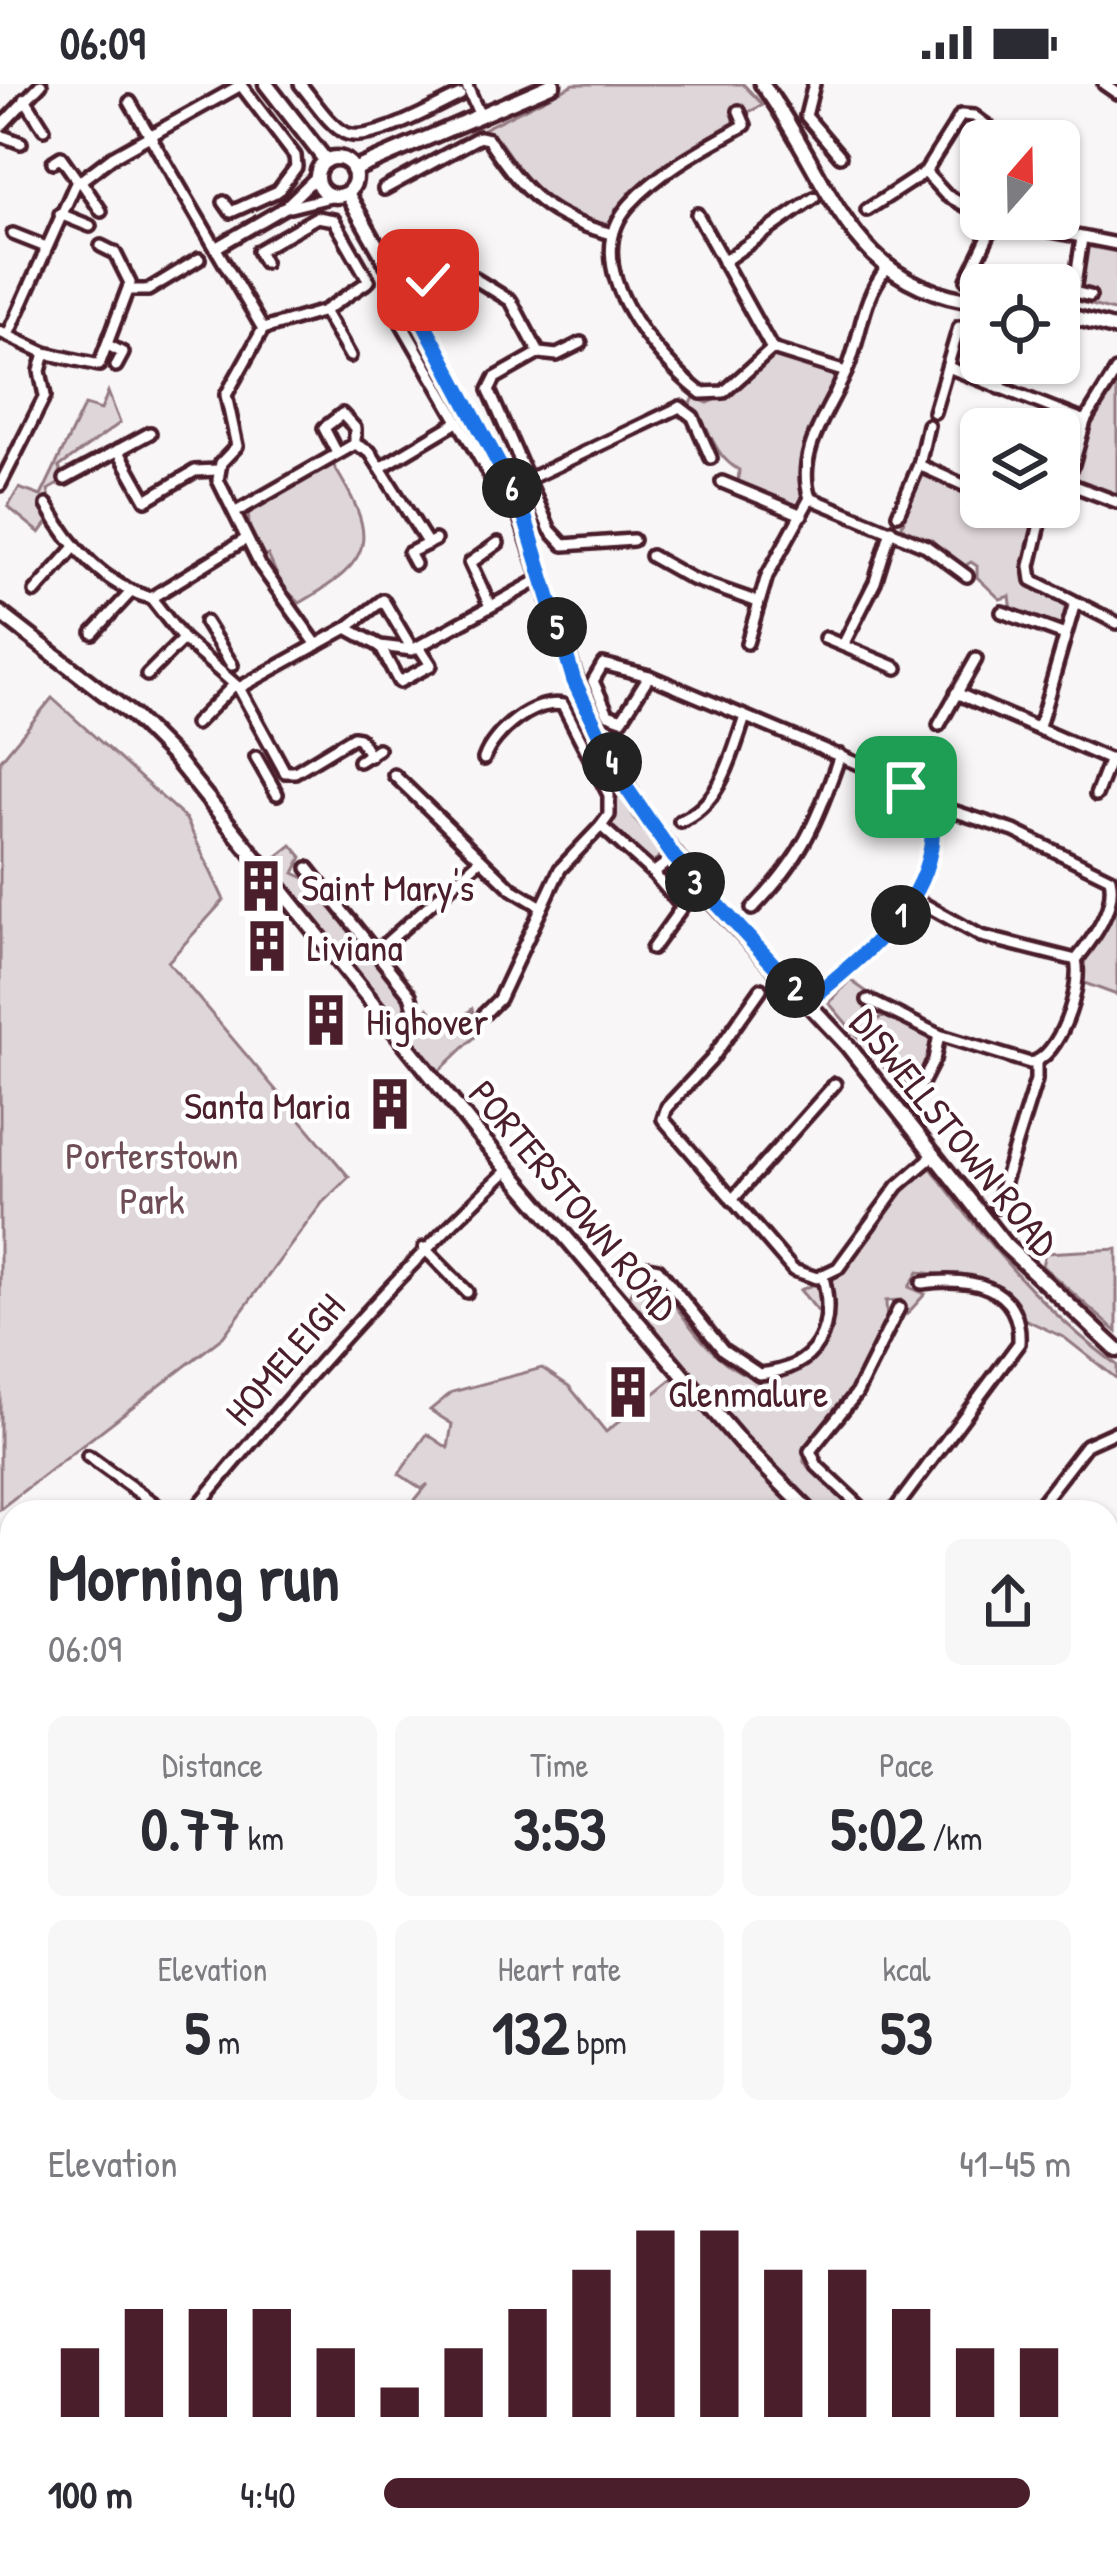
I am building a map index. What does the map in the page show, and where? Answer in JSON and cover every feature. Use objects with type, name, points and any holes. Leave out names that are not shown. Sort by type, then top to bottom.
[{"type":"street","points":[[21,143],[0,131],[41,84]]},
{"type":"street","points":[[266,84],[326,161]]},
{"type":"street","points":[[300,84],[340,130],[356,136],[484,84]]},
{"type":"street","points":[[284,208],[341,194],[353,170],[553,84]]},
{"type":"street","points":[[761,84],[863,245],[886,269],[928,293],[960,298]]},
{"type":"street","points":[[814,84],[806,116],[840,156]]},
{"type":"street","points":[[1104,84],[1117,92]]},
{"type":"street","points":[[101,246],[115,253],[128,274],[129,290],[98,365],[45,352],[4,334],[79,180],[241,85],[295,156],[296,167],[278,191],[231,212],[224,202]]},
{"type":"street","points":[[465,90],[480,116]]},
{"type":"street","points":[[25,99],[44,129]]},
{"type":"street","points":[[130,102],[262,329]]},
{"type":"street","points":[[740,111],[745,125],[689,157],[629,204],[613,234],[616,273],[630,312],[696,390],[712,396],[724,392],[772,349]]},
{"type":"street","points":[[867,210],[925,172],[961,116],[979,120]]},
{"type":"street","points":[[384,189],[479,137],[488,139],[525,193],[580,225],[613,234]]},
{"type":"street","points":[[53,162],[61,157],[101,211]]},
{"type":"street","points":[[326,161],[345,160],[353,170]]},
{"type":"street","points":[[218,247],[284,208],[326,161]]},
{"type":"street","points":[[925,172],[960,204]]},
{"type":"street","points":[[317,176],[320,187],[341,194]]},
{"type":"street","name":"DISWELLSTOWN ROAD","points":[[341,194],[407,291],[501,464],[544,577],[588,717],[621,780],[674,857],[808,1002],[1022,1264],[1117,1350]]},
{"type":"street","points":[[723,262],[814,198]]},
{"type":"street","points":[[60,214],[90,226]]},
{"type":"street","points":[[697,214],[772,349],[846,372]]},
{"type":"street","points":[[118,450],[146,500],[195,471],[217,470],[237,446],[226,391],[262,329],[323,311],[369,281],[334,220],[317,217],[258,250],[264,262]]},
{"type":"street","points":[[13,235],[46,248]]},
{"type":"street","points":[[1090,296],[1074,292],[1082,238],[1117,244]]},
{"type":"street","points":[[129,290],[148,290],[199,259]]},
{"type":"street","points":[[747,643],[766,576],[810,498],[806,478],[817,430],[846,372],[862,312],[886,269]]},
{"type":"street","points":[[407,291],[444,271],[462,270],[517,307],[538,353]]},
{"type":"street","points":[[323,311],[350,356]]},
{"type":"street","points":[[395,313],[491,478]]},
{"type":"street","points":[[1080,318],[1117,328]]},
{"type":"street","points":[[934,412],[959,327]]},
{"type":"street","points":[[581,343],[556,356],[538,353],[494,378],[489,390],[560,544],[633,540]]},
{"type":"street","points":[[108,345],[123,353],[116,366]]},
{"type":"street","points":[[0,485],[45,396],[40,371],[45,352]]},
{"type":"street","points":[[948,367],[1085,421]]},
{"type":"street","points":[[1080,434],[1116,370]]},
{"type":"street","points":[[999,388],[1001,384]]},
{"type":"street","points":[[531,478],[680,407],[693,417],[711,458]]},
{"type":"street","points":[[338,453],[324,428],[342,414],[356,430],[355,444]]},
{"type":"street","points":[[380,468],[459,421]]},
{"type":"street","points":[[898,514],[919,465],[928,424]]},
{"type":"street","points":[[65,478],[150,433]]},
{"type":"street","points":[[236,512],[355,444],[367,448],[431,542],[409,553],[415,564]]},
{"type":"street","points":[[919,465],[960,484]]},
{"type":"street","points":[[217,470],[247,539],[317,645]]},
{"type":"street","points":[[722,482],[802,515]]},
{"type":"street","points":[[1080,490],[1117,502]]},
{"type":"street","points":[[810,498],[930,548],[967,576]]},
{"type":"street","points":[[47,505],[74,548],[130,592],[151,598],[182,639],[236,687],[281,765],[291,773],[352,737],[359,738],[369,755]]},
{"type":"street","points":[[1039,528],[1030,576],[1074,606],[1117,623]]},
{"type":"street","points":[[843,645],[875,583],[891,530]]},
{"type":"street","points":[[151,598],[247,539]]},
{"type":"street","points":[[490,606],[470,563],[498,543]]},
{"type":"street","points":[[35,592],[74,548]]},
{"type":"street","points":[[651,556],[692,579],[758,602]]},
{"type":"street","points":[[347,628],[380,646],[416,649],[544,577]]},
{"type":"street","points":[[93,633],[130,592]]},
{"type":"street","points":[[195,724],[236,687],[347,628],[383,600],[431,665],[399,682],[380,646]]},
{"type":"street","points":[[1039,727],[1074,606]]},
{"type":"street","points":[[1002,612],[1065,635]]},
{"type":"street","name":"PORTERSTOWN ROAD","points":[[0,613],[132,715],[175,758],[509,1169],[740,1442],[798,1500]]},
{"type":"street","points":[[205,622],[232,665]]},
{"type":"street","points":[[825,638],[897,668]]},
{"type":"street","points":[[147,675],[182,639]]},
{"type":"street","points":[[208,663],[225,654]]},
{"type":"street","points":[[939,724],[976,659]]},
{"type":"street","points":[[649,676],[627,715],[611,718],[593,681],[597,667],[615,664],[649,676],[840,755],[906,787],[930,810],[930,854],[913,898],[877,943],[808,1002]]},
{"type":"street","points":[[956,693],[1114,761],[1096,795]]},
{"type":"street","points":[[484,759],[504,729],[544,706],[563,705],[609,795],[610,810],[601,826],[566,861],[500,999],[484,1014]]},
{"type":"street","points":[[680,821],[692,816],[715,791],[745,717]]},
{"type":"street","points":[[752,909],[790,870],[810,839],[840,755]]},
{"type":"street","points":[[256,757],[277,794]]},
{"type":"street","points":[[265,774],[281,765]]},
{"type":"street","points":[[394,775],[480,860],[542,907]]},
{"type":"street","points":[[950,810],[1019,833],[1110,878],[1113,893],[1102,922],[1076,961],[1072,1000],[1051,1050],[1036,1064],[1036,1080],[996,1207]]},
{"type":"street","points":[[601,826],[682,907],[652,949]]},
{"type":"street","points":[[653,873],[674,857]]},
{"type":"street","points":[[375,953],[480,860]]},
{"type":"street","points":[[308,868],[410,995],[415,1012]]},
{"type":"street","points":[[913,898],[982,937],[1076,961]]},
{"type":"street","points":[[760,989],[746,1015],[663,1115],[665,1126],[793,1270],[823,1276],[838,1268],[898,1186],[935,1154]]},
{"type":"street","points":[[872,1008],[939,1035],[1036,1064]]},
{"type":"street","points":[[914,1100],[939,1035]]},
{"type":"street","points":[[908,1077],[920,1086]]},
{"type":"street","points":[[732,1200],[835,1084]]},
{"type":"street","name":"HOMELEIGH","points":[[203,1500],[317,1363],[424,1249],[509,1169]]},
{"type":"street","points":[[424,1249],[467,1292]]},
{"type":"street","points":[[632,1278],[648,1268],[658,1269],[723,1350],[759,1374],[794,1363],[827,1333],[831,1317],[823,1276]]},
{"type":"street","points":[[902,1500],[997,1380],[1019,1343],[1015,1318],[984,1284],[967,1278],[922,1283]]},
{"type":"street","points":[[853,1500],[817,1466],[809,1450],[856,1394],[899,1308]]},
{"type":"street","points":[[1045,1500],[1086,1445],[1117,1431]]},
{"type":"street","points":[[88,1456],[149,1500]]},
{"type":"green space","points":[[574,84],[743,84],[763,105],[734,119],[733,128],[643,189],[629,193],[609,223],[591,224],[538,196],[498,139],[479,131]]},
{"type":"green space","points":[[1086,246],[1117,252],[1117,312],[1080,302],[1088,299],[1090,292],[1080,286]]},
{"type":"green space","points":[[775,354],[832,374],[835,382],[808,439],[804,501],[799,507],[738,484],[739,470],[723,456],[690,406],[694,397],[708,403],[728,394]]},
{"type":"green space","points":[[1117,385],[1117,495],[1080,481],[1080,456],[1090,426]]},
{"type":"green space","points":[[108,392],[120,423],[59,467],[65,480],[48,490],[54,514],[40,533],[8,507],[19,488],[41,496],[85,405],[101,410]]},
{"type":"green space","points":[[332,463],[357,510],[362,544],[344,573],[300,603],[282,586],[268,555],[259,559],[250,539],[248,509]]},
{"type":"green space","points":[[924,471],[960,490],[960,528],[1032,528],[1024,572],[1036,589],[1063,600],[1066,610],[1060,626],[1012,611],[1010,596],[1000,599],[977,577],[977,566],[971,562],[960,569],[931,539],[907,534],[902,525]]},
{"type":"green space","name":"Porterstown Park","points":[[52,698],[186,819],[224,900],[168,962],[349,1177],[322,1203],[223,1337],[12,1500],[0,1500],[0,761]]},
{"type":"green space","points":[[623,794],[662,852],[654,863],[611,825],[612,802]]},
{"type":"green space","points":[[292,845],[302,857],[294,873],[311,881],[404,995],[406,1020],[419,1022],[428,1008],[447,1030],[472,1009],[479,1033],[435,1075],[267,865]]},
{"type":"green space","points":[[1117,896],[1117,995],[1084,983],[1084,959],[1107,926]]},
{"type":"green space","points":[[850,980],[867,992],[863,1001],[867,1017],[875,1021],[885,1015],[931,1039],[924,1072],[904,1080],[911,1089],[910,1098],[829,1003]]},
{"type":"green space","points":[[931,1168],[1016,1274],[1117,1365],[1117,1379],[1065,1338],[1020,1317],[983,1279],[918,1272],[909,1287],[925,1294],[907,1314],[901,1300],[886,1301],[887,1325],[842,1405],[804,1448],[804,1462],[845,1500],[809,1500],[738,1428],[628,1297],[639,1279],[652,1275],[721,1359],[757,1379],[777,1381],[833,1329],[800,1290],[843,1272],[897,1193]]},
{"type":"green space","points":[[1117,1249],[1117,1332],[1042,1266],[1045,1253]]},
{"type":"green space","points":[[542,1368],[569,1386],[606,1432],[681,1372],[799,1500],[415,1500],[428,1484],[422,1489],[399,1474],[427,1434],[448,1448],[452,1424],[430,1410],[452,1392]]},
{"type":"place","name":"Saint Mary's","points":[[261,886]]},
{"type":"place","name":"Liviana","points":[[267,946]]},
{"type":"place","name":"Highover","points":[[326,1020]]},
{"type":"place","name":"Santa Maria","points":[[390,1104]]},
{"type":"place","name":"Glenmalure","points":[[628,1392]]},
{"type":"route","points":[[428,280],[407,291],[494,447],[522,508],[562,646],[588,717],[621,780],[674,857],[808,1002],[877,943],[920,883],[932,847],[932,814],[924,800],[906,787]]}]
